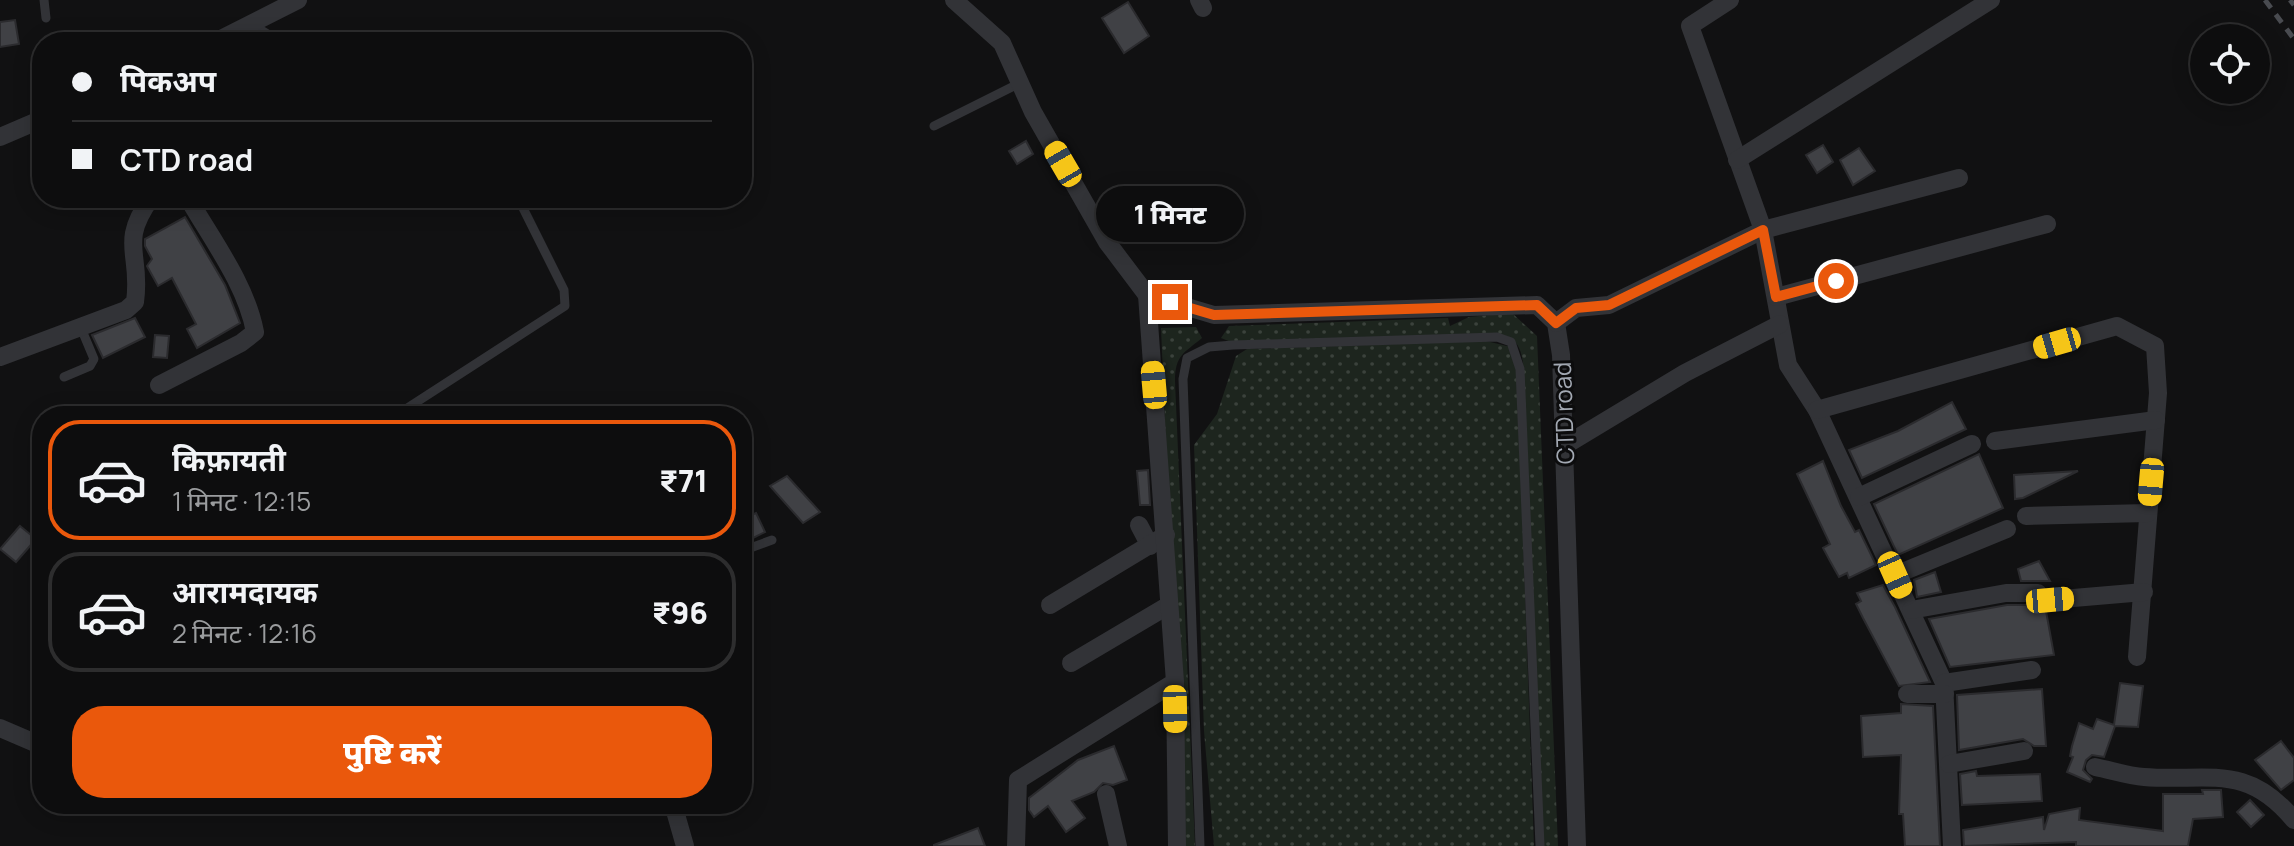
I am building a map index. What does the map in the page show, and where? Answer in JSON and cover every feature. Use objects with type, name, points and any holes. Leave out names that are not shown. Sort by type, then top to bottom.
[{"type":"street","points":[[235,32],[298,0]]},
{"type":"street","points":[[954,0],[1002,43],[1020,83],[1107,242],[1147,295],[1175,682],[1177,846]]},
{"type":"street","points":[[1730,0],[1690,26],[1763,230],[1788,365],[1817,410],[1945,688],[1952,846]]},
{"type":"street","points":[[1737,160],[1991,0]]},
{"type":"street","points":[[0,137],[32,123]]},
{"type":"street","points":[[1147,295],[1214,315],[1537,305],[1556,323],[1576,308],[1609,305],[1763,230],[1959,178]]},
{"type":"street","points":[[0,357],[126,310],[135,302],[138,286],[132,232],[134,221],[144,208]]},
{"type":"street","points":[[159,385],[241,343],[255,332],[252,316],[228,267],[194,208]]},
{"type":"street","points":[[1776,297],[2047,224]]},
{"type":"street","name":"CTD road","points":[[1556,323],[1561,355],[1577,846]]},
{"type":"street","points":[[1564,446],[1685,373],[1780,324]]},
{"type":"street","points":[[1817,410],[2117,326],[2155,346],[2156,420],[2137,657]]},
{"type":"street","points":[[1995,441],[2156,420]]},
{"type":"street","points":[[1859,497],[1972,444]]},
{"type":"street","points":[[2026,516],[2148,513]]},
{"type":"street","points":[[1139,525],[1150,546]]},
{"type":"street","points":[[1895,575],[2007,529]]},
{"type":"street","points":[[1050,605],[1166,535]]},
{"type":"street","points":[[1911,610],[2006,593],[2044,597],[2144,592]]},
{"type":"street","points":[[1071,663],[1169,605]]},
{"type":"street","points":[[1907,694],[2032,670]]},
{"type":"street","points":[[1016,846],[1018,780],[1175,682]]},
{"type":"street","points":[[0,728],[32,742]]},
{"type":"street","points":[[1949,764],[2024,751]]},
{"type":"street","points":[[2095,767],[2143,777],[2234,778],[2279,802],[2294,820]]},
{"type":"street","points":[[2279,802],[2294,790]]},
{"type":"street","points":[[1106,794],[1118,846]]},
{"type":"street","points":[[675,814],[685,846]]},
{"type":"lane","points":[[44,0],[46,18]]},
{"type":"lane","points":[[251,24],[264,32]]},
{"type":"lane","points":[[934,126],[1020,83]]},
{"type":"lane","points":[[410,406],[565,306],[564,290],[523,208]]},
{"type":"lane","points":[[64,377],[90,366],[94,359],[81,328]]},
{"type":"lane","points":[[1200,846],[1183,379],[1187,358],[1212,342],[1497,337],[1511,342],[1516,349],[1520,369],[1540,846]]},
{"type":"lane","points":[[752,547],[772,540]]},
{"type":"shaded area","points":[[1512,313],[1537,336],[1558,846],[1542,846],[1523,363],[1516,343],[1497,334],[1231,342],[1221,338],[1229,326],[1448,318],[1450,326],[1469,317]]},
{"type":"shaded area","points":[[1196,327],[1202,338],[1186,351],[1175,372],[1195,846],[1183,846],[1161,328]]},
{"type":"shaded area","points":[[1486,341],[1511,347],[1517,367],[1534,846],[1214,846],[1204,731],[1194,445],[1217,414],[1236,356],[1247,349]]},
{"type":"building","points":[[1128,2],[1149,36],[1124,53],[1102,18]]},
{"type":"building","points":[[15,20],[19,44],[0,47],[0,22]]},
{"type":"building","points":[[1026,141],[1033,154],[1017,164],[1009,151]]},
{"type":"building","points":[[1823,145],[1833,162],[1817,173],[1806,155]]},
{"type":"building","points":[[1859,148],[1875,171],[1853,185],[1840,160]]},
{"type":"building","points":[[185,217],[225,285],[240,323],[197,348],[187,329],[196,324],[172,278],[158,286],[147,266],[152,259],[145,246],[145,239]]},
{"type":"building","points":[[135,318],[145,337],[103,358],[92,335]]},
{"type":"building","points":[[155,335],[169,336],[167,358],[153,357]]},
{"type":"building","points":[[1952,402],[1966,429],[1862,478],[1849,450],[1898,431]]},
{"type":"building","points":[[1979,454],[2003,508],[1898,555],[1874,504]]},
{"type":"building","points":[[1823,461],[1841,506],[1855,532],[1859,530],[1876,565],[1849,578],[1847,573],[1839,577],[1823,548],[1830,544],[1797,474]]},
{"type":"building","points":[[1148,470],[1150,505],[1140,505],[1137,471]]},
{"type":"building","points":[[2078,471],[2023,498],[2015,499],[2014,475]]},
{"type":"building","points":[[787,476],[820,512],[803,523],[770,486]]},
{"type":"building","points":[[756,513],[765,532],[752,538],[752,515]]},
{"type":"building","points":[[20,526],[32,536],[32,544],[16,562],[0,549]]},
{"type":"building","points":[[2039,561],[2050,581],[2021,581],[2018,569]]},
{"type":"building","points":[[1935,572],[1941,592],[1917,597],[1914,580]]},
{"type":"building","points":[[1883,585],[1930,682],[1899,686],[1856,604],[1861,601],[1857,593]]},
{"type":"building","points":[[2007,605],[2039,605],[2046,611],[2054,655],[1950,667],[1929,619]]},
{"type":"building","points":[[2120,683],[2143,686],[2138,727],[2115,726],[2104,757],[2092,755],[2086,760],[2083,770],[2092,779],[2090,782],[2067,772],[2079,723],[2093,729],[2097,719],[2114,725]]},
{"type":"building","points":[[2042,689],[2046,746],[2034,746],[2023,739],[1959,750],[1957,695]]},
{"type":"building","points":[[1901,704],[1933,706],[1940,846],[1905,846],[1903,814],[1899,814],[1901,755],[1863,757],[1861,716],[1901,713]]},
{"type":"building","points":[[2281,741],[2294,758],[2294,780],[2281,790],[2255,760]]},
{"type":"building","points":[[1114,746],[1127,780],[1113,785],[1103,783],[1094,792],[1072,801],[1085,818],[1066,832],[1048,806],[1034,817],[1029,810],[1029,798],[1078,760]]},
{"type":"building","points":[[1976,771],[1977,776],[2040,774],[2042,801],[1962,805],[1960,774]]},
{"type":"building","points":[[2202,790],[2221,790],[2223,817],[2193,819],[2188,846],[2076,846],[2076,842],[1964,846],[1963,830],[2043,817],[2044,830],[2049,814],[2080,808],[2079,820],[2163,831],[2163,794],[2203,794]]},
{"type":"building","points":[[2250,800],[2264,815],[2251,827],[2237,812]]},
{"type":"building","points":[[978,828],[985,846],[934,846],[934,845]]},
{"type":"railway","points":[[2265,0],[2294,39]]},
{"type":"railway","points":[[2290,0],[2294,5]]},
{"type":"route","points":[[1170,302],[1214,315],[1537,305],[1556,323],[1576,308],[1609,305],[1763,230],[1776,297],[1836,281]]}]
